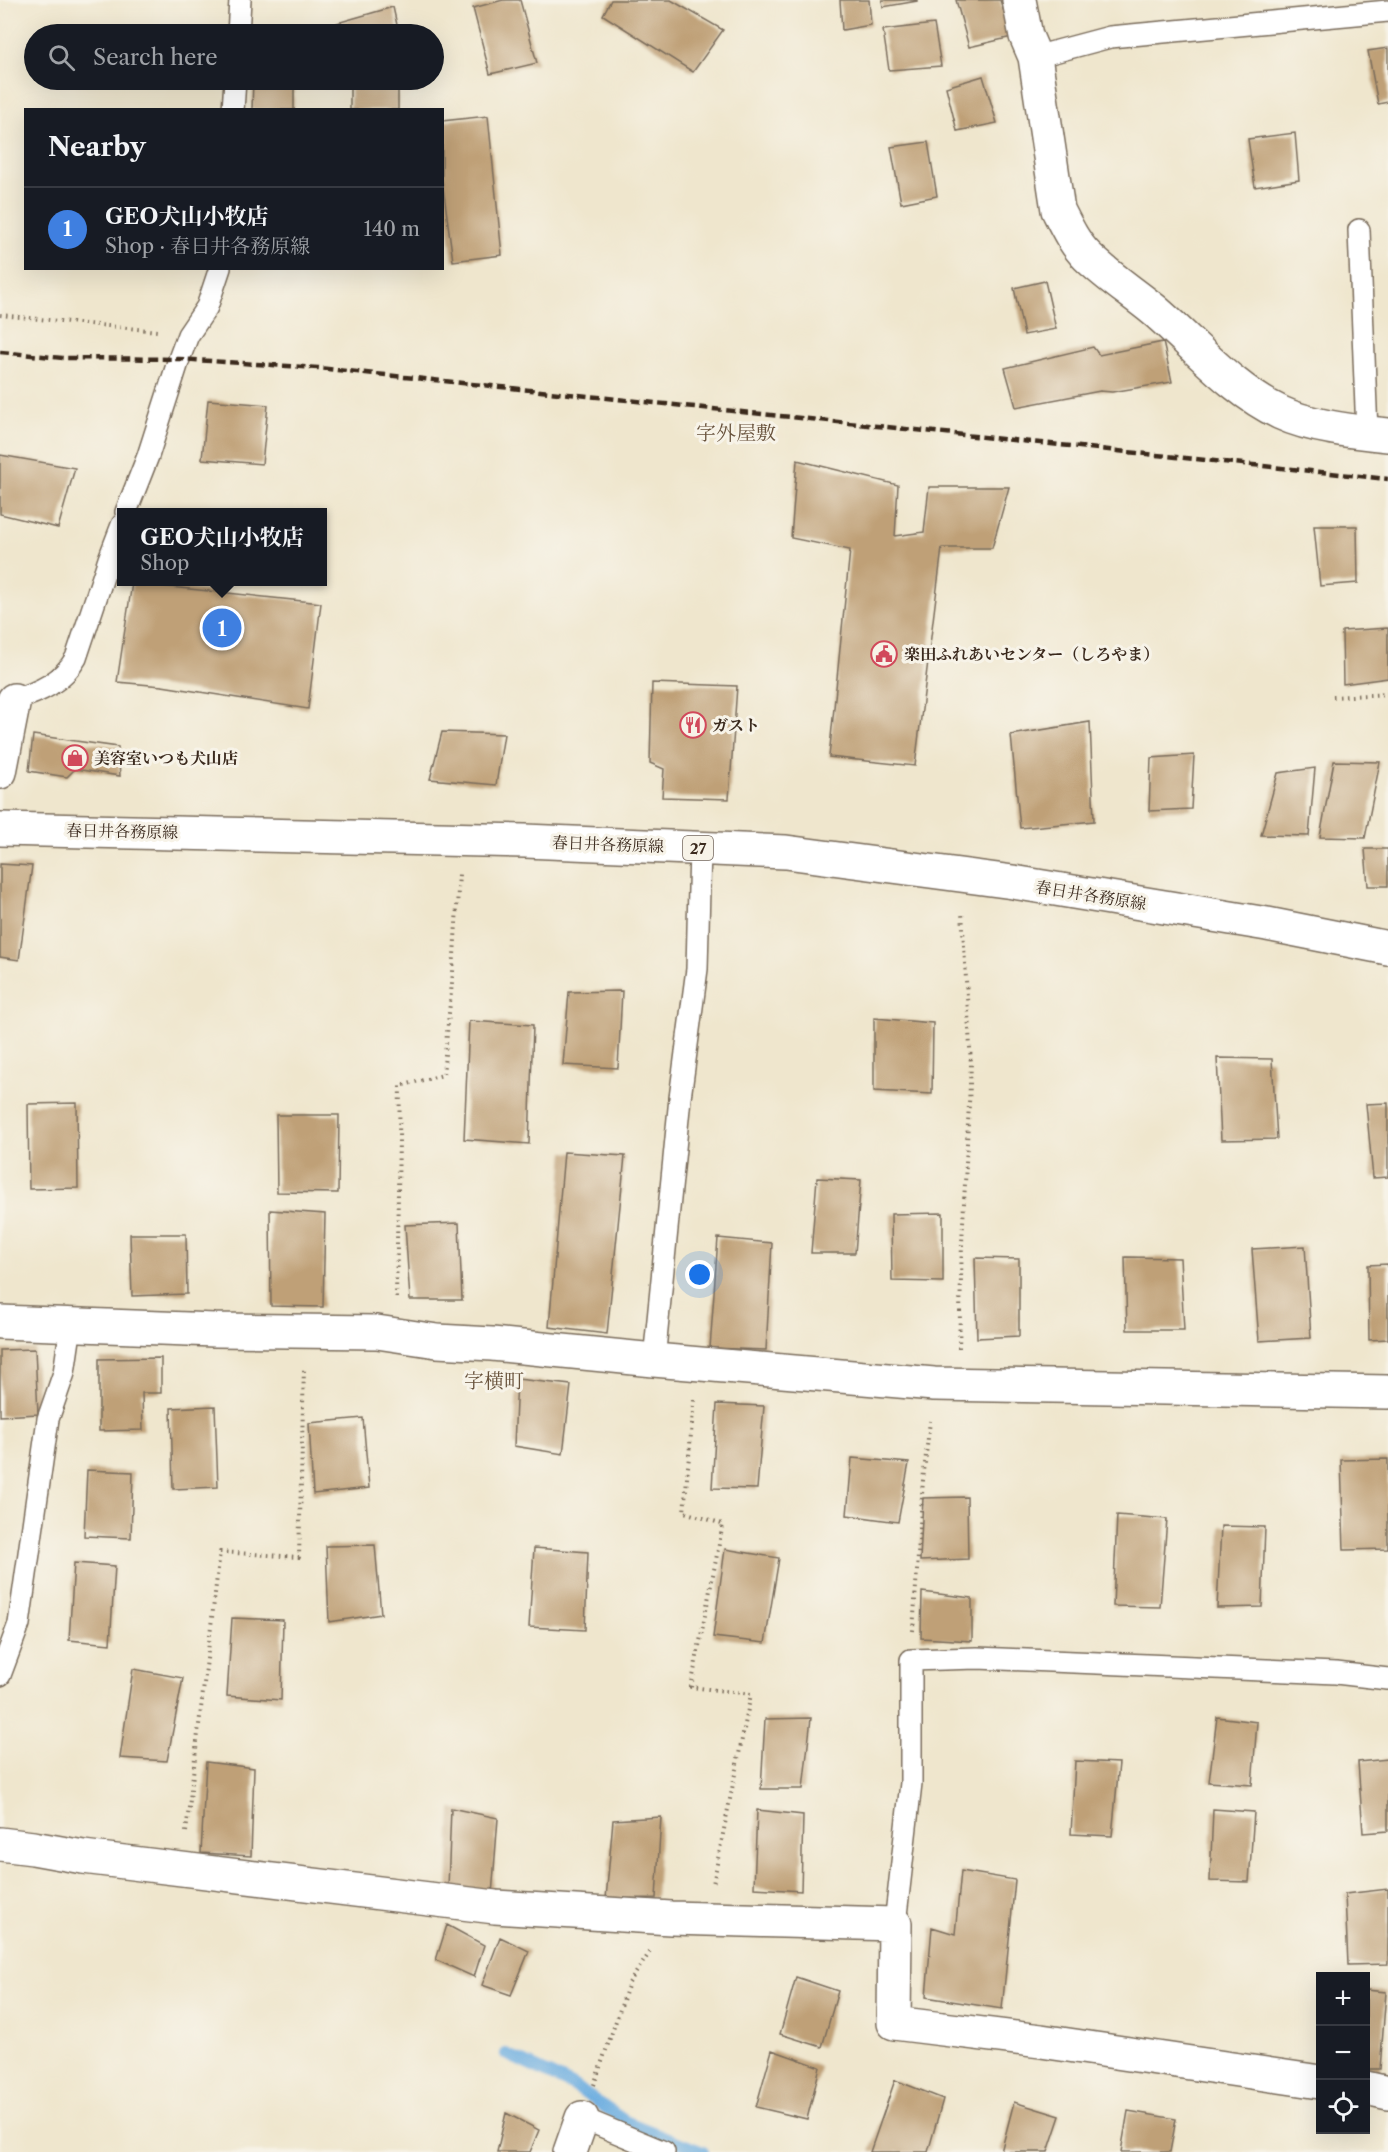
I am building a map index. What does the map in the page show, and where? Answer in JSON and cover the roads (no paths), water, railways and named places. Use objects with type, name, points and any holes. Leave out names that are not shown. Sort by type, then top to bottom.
[{"type":"street","points":[[1019,0],[1026,36],[1035,57],[1058,210],[1069,232],[1086,255],[1155,311],[1253,397],[1283,414],[1315,423],[1377,434]]},
{"type":"street","points":[[0,772],[14,700]]},
{"type":"street","name":"春日井各務原線","points":[[0,829],[461,839],[786,852],[1013,882],[1267,924],[1388,948]]},
{"type":"street","points":[[0,1322],[377,1332],[437,1341],[946,1384],[1388,1392]]},
{"type":"street","points":[[0,1844],[83,1857],[495,1907],[706,1920],[895,1924],[894,2023],[1041,2041],[1316,2081]]},
{"type":"street","points":[[1370,2089],[1388,2093]]},
{"type":"street","points":[[570,2152],[582,2118]]},
{"type":"lane","points":[[239,24],[240,0]]},
{"type":"lane","points":[[1035,57],[1110,37],[1388,11]]},
{"type":"lane","points":[[233,108],[234,90]]},
{"type":"lane","points":[[1359,230],[1377,434]]},
{"type":"lane","points":[[128,508],[148,456],[178,359],[188,335],[207,307],[219,270]]},
{"type":"lane","points":[[14,700],[34,694],[68,672],[76,658],[117,537]]},
{"type":"lane","points":[[654,1360],[680,1098],[698,969],[700,848]]},
{"type":"lane","points":[[0,1675],[19,1624],[48,1419],[64,1373],[70,1325]]},
{"type":"lane","points":[[895,1924],[911,1783],[911,1660],[988,1658],[1336,1673],[1388,1679]]},
{"type":"lane","points":[[582,2118],[664,2152]]},
{"type":"waterway","points":[[506,2054],[574,2086],[625,2121],[703,2152]]},
{"type":"railway","points":[[0,352],[63,358],[179,359],[318,368],[1388,479]]},
{"type":"place","name":"GEO犬山小牧店","points":[[222,628]]},
{"type":"place","name":"楽田ふれあいセンター（しろやま）","points":[[884,654]]},
{"type":"place","name":"ガスト","points":[[693,725]]},
{"type":"place","name":"美容室いつも犬山店","points":[[75,758]]},
{"type":"district","name":"字外屋敷","points":[[736,433]]},
{"type":"district","name":"字横町","points":[[494,1381]]}]
